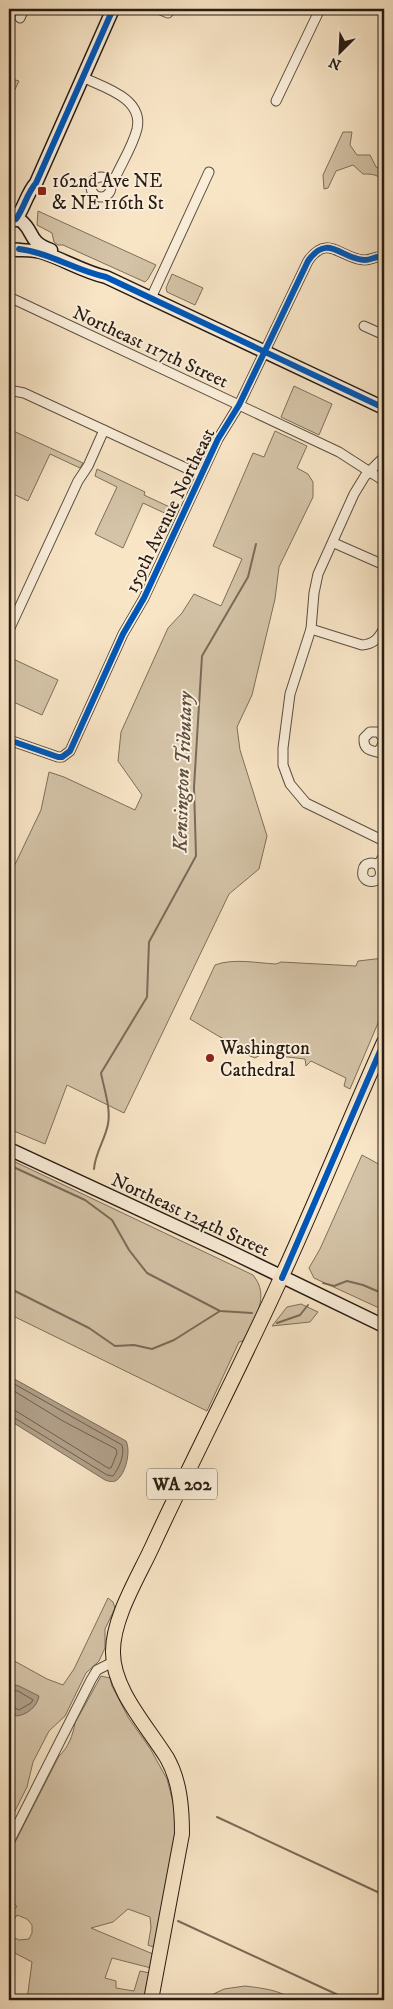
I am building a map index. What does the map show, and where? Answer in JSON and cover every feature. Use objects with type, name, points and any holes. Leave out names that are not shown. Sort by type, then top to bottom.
[{"type":"main road","name":"WA 202","points":[[151,2000],[182,1834],[182,1808],[176,1780],[167,1759],[120,1684],[112,1649],[116,1631],[126,1603],[282,1278],[384,1042]]},
{"type":"street","points":[[20,18],[24,9]]},
{"type":"street","points":[[12,219],[24,208],[113,9]]},
{"type":"street","points":[[158,9],[168,13]]},
{"type":"street","points":[[276,100],[320,9]]},
{"type":"street","points":[[82,77],[126,98],[133,107],[137,118],[137,129],[116,176],[110,181]]},
{"type":"street","points":[[151,298],[208,172]]},
{"type":"street","points":[[13,251],[27,243],[31,204],[37,188],[36,183]]},
{"type":"street","points":[[12,219],[20,220],[40,246],[96,268],[106,278]]},
{"type":"street","name":"159th Avenue Northeast","points":[[9,740],[62,757],[70,751],[120,642],[144,598],[218,439],[239,405],[308,261],[317,250],[328,248],[366,260],[377,257]]},
{"type":"street","points":[[13,251],[44,253],[106,278],[384,408]]},
{"type":"street","name":"Northeast 117th Street","points":[[9,297],[339,452],[384,481]]},
{"type":"street","points":[[364,326],[384,335]]},
{"type":"street","points":[[9,390],[24,393],[201,475]]},
{"type":"street","points":[[9,630],[78,481],[88,466],[104,430]]},
{"type":"street","points":[[384,457],[369,472],[354,494],[334,543],[318,574],[314,593],[311,629],[290,694],[286,716],[283,765],[290,784],[306,803],[384,841]]},
{"type":"street","points":[[334,543],[384,565]]},
{"type":"street","points":[[311,629],[355,644],[370,644],[379,638],[384,628]]},
{"type":"street","points":[[378,865],[384,855]]},
{"type":"street","name":"Northeast 124th Street","points":[[9,1149],[227,1250],[384,1326]]},
{"type":"street","points":[[9,1842],[91,1680],[97,1670],[114,1662]]},
{"type":"shaded area","points":[[9,78],[19,81],[9,102]]},
{"type":"shaded area","points":[[343,132],[352,132],[350,145],[357,155],[370,155],[376,167],[384,171],[384,183],[378,176],[363,174],[353,165],[336,171],[328,188],[324,189],[323,175]]},
{"type":"shaded area","points":[[38,211],[156,265],[145,282],[63,245],[58,245],[54,242],[52,233],[37,225]]},
{"type":"shaded area","points":[[172,274],[203,288],[195,305],[167,292],[166,288]]},
{"type":"shaded area","points":[[294,386],[332,404],[319,435],[281,417]]},
{"type":"shaded area","points":[[9,429],[83,463],[80,468],[50,454],[28,501],[9,492]]},
{"type":"shaded area","points":[[275,431],[307,446],[297,468],[308,474],[313,482],[313,497],[279,567],[275,599],[252,695],[237,727],[240,750],[267,836],[259,869],[229,894],[124,1113],[67,1085],[45,1144],[9,1129],[9,877],[41,810],[49,772],[135,810],[142,795],[118,761],[121,732],[168,628],[182,613],[194,594],[221,606],[242,559],[213,546],[253,453],[264,457]]},
{"type":"shaded area","points":[[97,469],[145,492],[144,495],[176,510],[173,517],[143,503],[123,548],[95,534],[117,487],[95,476]]},
{"type":"shaded area","points":[[9,657],[58,680],[42,715],[9,700]]},
{"type":"shaded area","points":[[384,958],[384,1009],[350,1089],[344,1086],[346,1078],[311,1061],[306,1066],[305,1059],[262,1054],[255,1058],[243,1053],[244,1048],[220,1037],[190,1019],[215,965],[237,961],[356,966],[358,961]]},
{"type":"shaded area","points":[[362,1155],[384,1167],[384,1308],[377,1307],[314,1278],[309,1268],[320,1249]]},
{"type":"shaded area","points":[[9,1159],[253,1275],[261,1292],[259,1308],[243,1341],[239,1342],[207,1411],[9,1314]]},
{"type":"shaded area","points":[[301,1304],[318,1312],[310,1322],[272,1326],[287,1307]]},
{"type":"shaded area","points":[[108,1598],[113,1602],[115,1608],[105,1629],[105,1648],[99,1661],[86,1673],[65,1716],[49,1731],[33,1762],[27,1787],[9,1823],[9,1658],[47,1679],[63,1685],[74,1669]]},
{"type":"shaded area","points":[[101,1676],[110,1678],[112,1686],[128,1717],[151,1750],[167,1779],[174,1806],[176,1829],[156,1948],[148,1945],[151,1928],[150,1917],[128,1909],[113,1922],[91,1928],[153,1954],[151,1968],[112,1958],[105,1978],[116,1981],[116,1988],[134,1991],[140,1971],[150,1973],[145,2000],[27,2000],[32,1962],[9,1950],[9,1935],[19,1940],[29,1939],[32,1933],[32,1925],[27,1919],[17,1915],[14,1920],[9,1917],[9,1910],[17,1907],[9,1895],[9,1854],[59,1756],[67,1745],[75,1723]]},
{"type":"shaded area","points":[[245,1986],[277,1992],[293,2000],[201,2000],[224,1989]]},
{"type":"water","points":[[9,1376],[126,1441],[128,1456],[120,1477],[111,1482],[105,1480],[9,1420]]},
{"type":"water","points":[[11,1684],[39,1696],[31,1710],[16,1716],[11,1709],[8,1696]]},
{"type":"waterway","name":"Kensington Tributary","points":[[94,1169],[109,1118],[101,1073],[147,997],[149,942],[196,856],[194,787],[202,656],[248,577],[256,544]]},
{"type":"waterway","points":[[9,1165],[85,1200],[112,1220],[129,1250],[147,1273],[220,1311],[252,1313]]},
{"type":"waterway","points":[[323,1283],[334,1286],[347,1281],[363,1285],[384,1294]]},
{"type":"waterway","points":[[9,1288],[89,1328],[115,1346],[134,1345],[152,1349],[174,1340],[220,1311]]},
{"type":"waterway","points":[[277,1323],[300,1315],[308,1305]]},
{"type":"waterway","points":[[217,1817],[384,1895]]},
{"type":"waterway","points":[[178,1921],[349,2000]]},
{"type":"cycle path","points":[[16,219],[36,183],[113,9]]},
{"type":"cycle path","points":[[9,740],[58,757],[62,757],[70,751],[123,634],[144,598],[218,439],[239,405],[308,261],[315,253],[329,248],[357,259],[366,260],[377,257]]},
{"type":"cycle path","points":[[19,249],[42,254],[84,271],[106,277],[384,408]]},
{"type":"cycle path","points":[[282,1278],[384,1042]]},
{"type":"place","name":"162nd Ave NE & NE 116th St","points":[[42,191]]},
{"type":"place","name":"Washington Cathedral","points":[[210,1058]]}]
